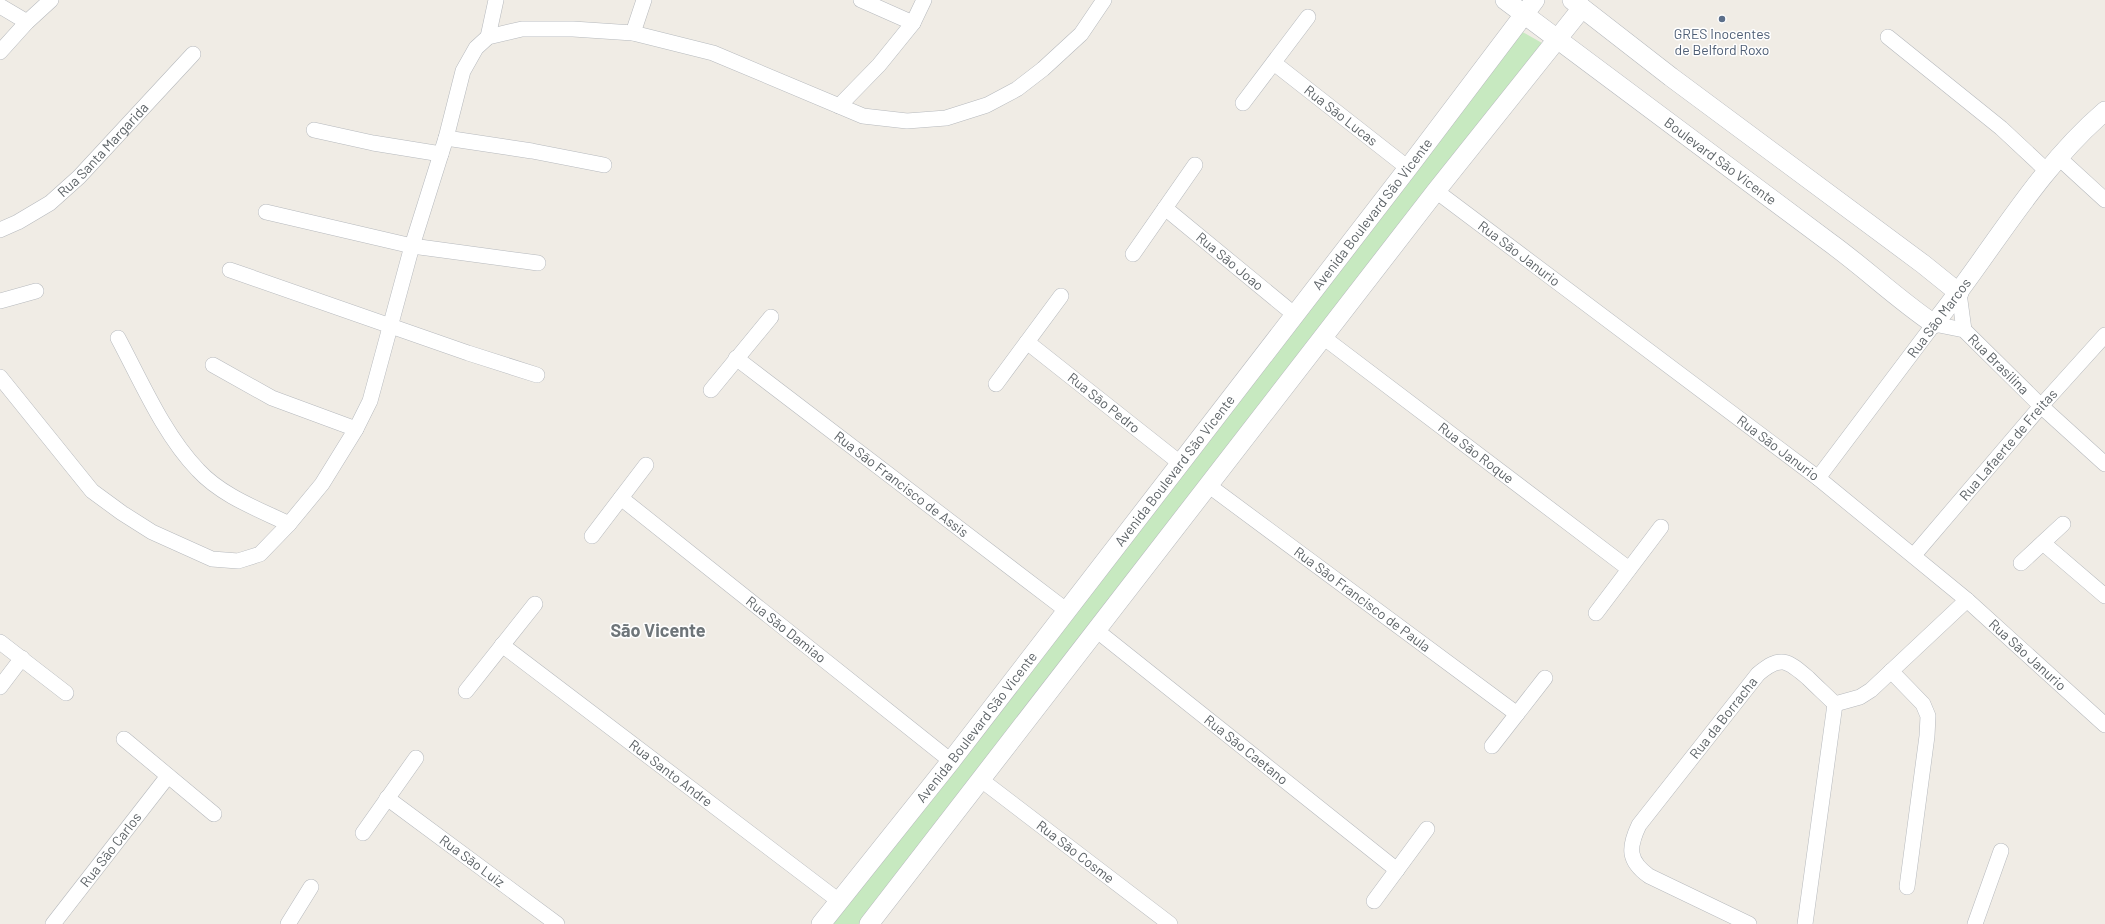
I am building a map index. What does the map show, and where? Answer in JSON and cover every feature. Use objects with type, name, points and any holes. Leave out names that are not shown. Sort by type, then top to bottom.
[{"type":"street","points":[[0,52],[27,22],[51,0]]},
{"type":"street","points":[[488,37],[496,0]]},
{"type":"street","points":[[633,33],[644,0]]},
{"type":"street","points":[[861,0],[913,23]]},
{"type":"street","points":[[839,106],[880,65],[913,23],[924,0]]},
{"type":"street","points":[[0,377],[92,491],[122,513],[152,532],[212,559],[238,560],[260,554],[289,524],[322,484],[356,429],[370,401],[412,246],[446,138],[463,71],[476,48],[488,37],[522,29],[574,29],[633,33],[713,53],[863,116],[907,121],[946,118],[987,105],[1016,89],[1044,69],[1081,34],[1104,0]]},
{"type":"street","name":"Boulevard São Vicente","points":[[1505,0],[1529,7],[1556,38],[1840,250],[1905,303],[1934,324]]},
{"type":"street","points":[[869,924],[1556,38],[1577,4],[1671,77],[1923,264],[1958,293]]},
{"type":"street","points":[[0,6],[27,22]]},
{"type":"street","name":"Avenida Boulevard São Vicente","points":[[822,924],[1295,315],[1529,7]]},
{"type":"street","points":[[1243,103],[1308,17]]},
{"type":"street","points":[[1888,36],[2001,128],[2105,200]]},
{"type":"street","name":"Rua Santa Margarida","points":[[0,230],[18,222],[50,203],[79,177],[193,54]]},
{"type":"street","name":"Rua Sāo Lucas","points":[[1274,62],[1408,168]]},
{"type":"street","name":"Rua Sāo Marcos","points":[[1818,478],[1958,293],[2052,164],[2105,111]]},
{"type":"street","points":[[314,130],[373,143],[441,154]]},
{"type":"street","points":[[446,138],[532,151],[604,165]]},
{"type":"street","points":[[1133,254],[1195,165]]},
{"type":"street","name":"Rua Sāo Janurio","points":[[1436,191],[1818,478],[1914,555],[1967,600],[2105,725]]},
{"type":"street","name":"Rua Sāo Joao","points":[[1165,208],[1295,315]]},
{"type":"street","points":[[266,212],[412,246],[538,263]]},
{"type":"street","points":[[230,270],[537,375]]},
{"type":"street","points":[[0,301],[36,291]]},
{"type":"street","name":"Rua Brasilina","points":[[1958,293],[1964,330]]},
{"type":"street","points":[[996,384],[1061,296]]},
{"type":"street","points":[[711,390],[771,317]]},
{"type":"street","name":"Rua Brasilina","points":[[1934,324],[1964,330],[2041,406],[2105,464]]},
{"type":"street","name":"Rua Lafaerte de Freitas","points":[[1914,555],[2041,406],[2105,335]]},
{"type":"street","name":"Rua Sāo Roque","points":[[1323,337],[1629,569]]},
{"type":"street","points":[[118,338],[172,438],[198,471],[228,494],[289,524]]},
{"type":"street","name":"Rua Sāo Pedro","points":[[1027,342],[1180,463]]},
{"type":"street","name":"Rua Sāo Francisco de Assis","points":[[736,358],[1066,610]]},
{"type":"street","points":[[213,365],[272,398],[356,429]]},
{"type":"street","points":[[592,536],[646,465]]},
{"type":"street","name":"Rua Sāo Francisco de Paula","points":[[1208,485],[1516,714]]},
{"type":"street","name":"Rua Sāo Damiao","points":[[621,498],[950,761]]},
{"type":"street","points":[[2022,563],[2063,524]]},
{"type":"street","points":[[1596,613],[1661,527]]},
{"type":"street","points":[[2043,543],[2105,596]]},
{"type":"street","points":[[1805,924],[1835,704],[1860,698],[1967,600]]},
{"type":"street","points":[[466,691],[535,604]]},
{"type":"street","name":"Rua Sāo Caetano","points":[[1096,630],[1397,870]]},
{"type":"street","points":[[0,642],[66,693]]},
{"type":"street","name":"Rua Santo Andre","points":[[502,645],[839,901]]},
{"type":"street","points":[[0,687],[22,658]]},
{"type":"street","name":"Rua da Borracha","points":[[1749,924],[1649,876],[1637,867],[1631,854],[1632,840],[1639,825],[1648,813],[1758,674],[1770,665],[1781,662],[1792,664],[1835,704]]},
{"type":"street","points":[[1891,671],[1923,704],[1928,716],[1927,736],[1907,887]]},
{"type":"street","points":[[1492,746],[1545,678]]},
{"type":"street","points":[[124,739],[214,814]]},
{"type":"street","points":[[363,833],[416,758]]},
{"type":"street","name":"Rua São Carlos","points":[[53,924],[168,776]]},
{"type":"street","name":"Rua Sāo Cosme","points":[[980,779],[1170,924]]},
{"type":"street","name":"Rua Sāo Luiz","points":[[387,798],[557,924]]},
{"type":"street","points":[[1374,901],[1428,829]]},
{"type":"street","points":[[1975,924],[2001,851]]},
{"type":"street","points":[[288,924],[311,887]]},
{"type":"green space","points":[[1519,30],[1542,43],[1347,291],[866,924],[828,924]]},
{"type":"place","name":"GRES Inocentes de Belford Roxo","points":[[1722,19]]},
{"type":"district","name":"São Vicente","points":[[658,631]]}]
